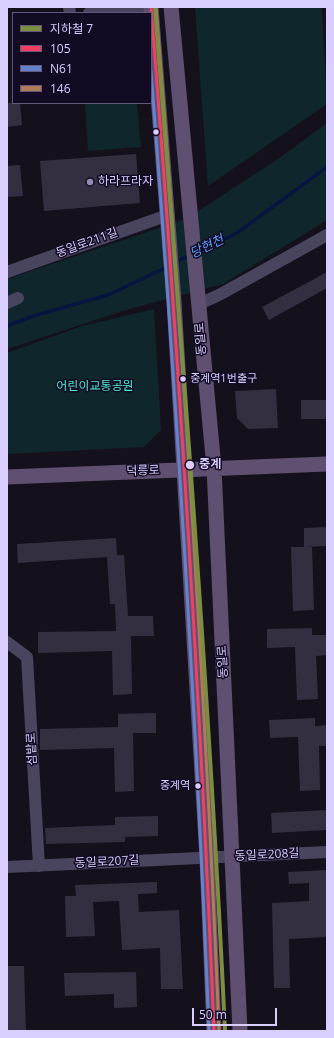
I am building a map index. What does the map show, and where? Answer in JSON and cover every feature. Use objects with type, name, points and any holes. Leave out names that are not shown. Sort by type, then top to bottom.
[{"type":"main road","name":"동일로","points":[[171,7],[214,468],[240,1031]]},
{"type":"main road","points":[[152,19],[168,215]]},
{"type":"main road","name":"동일로","points":[[168,215],[207,858],[214,1031]]},
{"type":"main road","name":"덕릉로","points":[[7,477],[327,464]]},
{"type":"street","points":[[99,12],[151,7]]},
{"type":"street","name":"동일로211길","points":[[7,272],[168,215]]},
{"type":"street","points":[[198,299],[219,295],[327,235]]},
{"type":"street","name":"섬밭로","points":[[7,642],[27,657],[39,866]]},
{"type":"street","name":"동일로208길","points":[[207,858],[327,852]]},
{"type":"street","name":"동일로207길","points":[[7,867],[207,858]]},
{"type":"green space","points":[[195,7],[321,7],[322,13],[327,104],[208,186]]},
{"type":"green space","points":[[85,104],[137,104],[141,147],[88,151]]},
{"type":"green space","points":[[327,123],[327,220],[223,284],[126,310],[7,349],[7,279],[186,219],[278,159]]},
{"type":"green space","name":"어린이교통공원","points":[[154,309],[161,430],[144,447],[7,454],[7,353],[82,326]]},
{"type":"building","points":[[7,103],[20,104],[22,125],[7,127]]},
{"type":"building","name":"하라프라자","points":[[136,154],[140,203],[44,211],[40,161]]},
{"type":"building","points":[[20,165],[23,196],[7,197],[7,166]]},
{"type":"building","points":[[327,272],[327,288],[269,320],[262,307]]},
{"type":"building","points":[[276,389],[278,428],[248,429],[237,418],[235,391]]},
{"type":"building","points":[[301,400],[327,400],[327,419],[301,419]]},
{"type":"building","points":[[327,527],[327,546],[304,547],[304,528]]},
{"type":"building","points":[[116,538],[117,555],[124,555],[128,616],[153,616],[154,636],[131,636],[132,694],[113,695],[112,651],[38,653],[38,632],[116,631],[115,604],[110,604],[107,557],[18,563],[17,544]]},
{"type":"building","points":[[291,547],[312,547],[314,610],[293,611]]},
{"type":"building","points":[[312,628],[312,635],[327,635],[327,655],[316,656],[318,699],[297,700],[295,647],[267,648],[267,629]]},
{"type":"building","points":[[156,713],[156,733],[133,733],[134,791],[115,792],[114,748],[40,750],[40,729],[118,727],[118,714]]},
{"type":"building","points":[[315,718],[315,726],[327,725],[327,746],[319,746],[320,790],[300,791],[298,737],[270,738],[269,720]]},
{"type":"building","points":[[327,810],[327,830],[272,833],[271,813]]},
{"type":"building","points":[[158,816],[158,836],[125,837],[125,842],[46,844],[45,828],[115,825],[115,817]]},
{"type":"building","points":[[327,870],[327,937],[289,939],[290,988],[274,988],[272,903],[309,901],[309,883],[289,884],[288,872]]},
{"type":"building","points":[[157,882],[157,893],[138,894],[139,912],[179,910],[183,989],[161,989],[160,948],[122,950],[119,901],[93,902],[95,936],[66,937],[65,896],[76,896],[75,885]]},
{"type":"building","points":[[7,966],[24,966],[26,1031],[7,1031]]},
{"type":"building","points":[[136,972],[137,1007],[114,1008],[114,994],[65,996],[64,973]]},
{"type":"waterway","name":"당현천","points":[[198,252],[237,233],[327,167]]},
{"type":"waterway","name":"당현천","points":[[174,263],[190,255]]},
{"type":"waterway","name":"당현천","points":[[7,326],[33,316],[108,295],[167,267]]},
{"type":"metro line","name":"7","points":[[155,7],[203,647],[219,903],[225,1031]]},
{"type":"transit line","name":"105","points":[[151,7],[151,12]]},
{"type":"transit line","name":"146","points":[[156,7],[175,263],[200,647],[219,1031]]},
{"type":"transit line","name":"105","points":[[152,20],[170,263],[195,647],[214,1031]]},
{"type":"transit line","name":"N61","points":[[152,84],[169,311],[184,551],[198,791],[209,1031]]},
{"type":"place","name":"하라프라자","points":[[90,182]]},
{"type":"place","name":"중계역1번출구","points":[[183,379]]},
{"type":"place","name":"중계","points":[[190,465]]},
{"type":"place","name":"중계역","points":[[198,786]]}]
